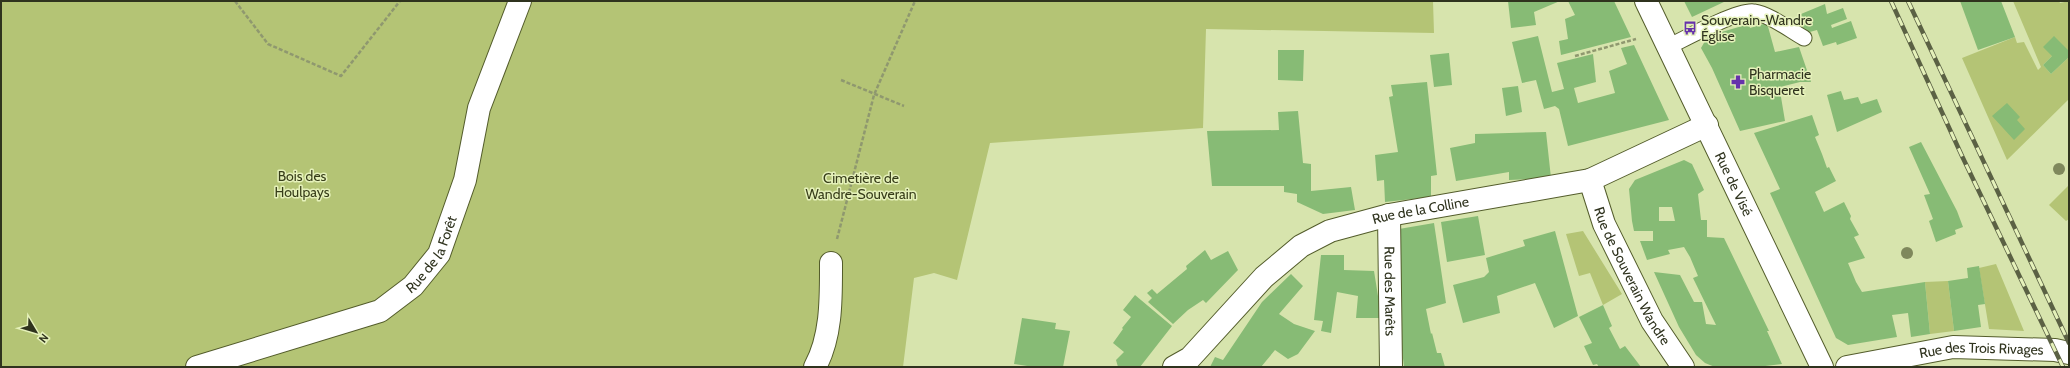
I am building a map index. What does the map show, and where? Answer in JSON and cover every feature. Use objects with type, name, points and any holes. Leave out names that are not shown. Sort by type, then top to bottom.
[{"type":"street","name":"Rue de la Forêt","points":[[197,367],[380,311],[413,286],[439,254],[466,180],[479,108],[520,1]]},
{"type":"street","name":"Rue de Visé","points":[[1646,1],[1822,367]]},
{"type":"street","name":"Rue de la Colline","points":[[1184,364],[1264,277],[1301,246],[1330,230],[1389,215],[1590,180],[1706,125]]},
{"type":"street","name":"Rue de Souverain Wandre","points":[[1590,180],[1604,224],[1645,307],[1652,321],[1683,367]]},
{"type":"street","name":"Rue des Marêts","points":[[1389,215],[1391,367]]},
{"type":"street","points":[[815,367],[822,354],[830,305],[831,263]]},
{"type":"street","name":"Rue des Trois Rivages","points":[[1847,367],[1953,347],[2055,350],[2069,353]]},
{"type":"lane","points":[[1668,47],[1740,14],[1754,12],[1775,21],[1804,38]]},
{"type":"path","points":[[235,1],[268,44],[341,76],[400,1]]},
{"type":"path","points":[[831,263],[874,95],[915,1]]},
{"type":"path","points":[[1575,56],[1632,41],[1640,37]]},
{"type":"path","points":[[840,80],[904,106]]},
{"type":"green space","points":[[1,1],[1433,1],[1434,33],[1206,29],[1203,128],[990,143],[957,280],[934,273],[914,278],[903,367],[1,367]]},
{"type":"green space","points":[[2013,1],[2059,1],[2060,3],[2069,1],[2069,51],[2052,56],[2043,65],[2051,74],[2069,57],[2069,99],[2007,160],[1962,58],[2015,37],[2017,43],[2024,42],[2038,70],[2041,67]]},
{"type":"green space","points":[[2069,185],[2069,219],[2066,221],[2049,205]]},
{"type":"green space","points":[[1583,231],[1622,294],[1603,305],[1590,273],[1579,276],[1566,234]]},
{"type":"green space","points":[[1996,264],[2024,331],[1989,329],[1979,268]]},
{"type":"green space","points":[[1948,281],[1954,331],[1930,334],[1925,282]]},
{"type":"building","points":[[1508,1],[1560,1],[1534,12],[1536,25],[1511,28]]},
{"type":"building","points":[[1568,1],[1614,1],[1631,37],[1561,55],[1559,41],[1568,39],[1565,19],[1575,15]]},
{"type":"building","points":[[1684,1],[1726,1],[1692,17]]},
{"type":"building","points":[[1960,1],[2001,1],[2015,37],[1978,50]]},
{"type":"building","points":[[1825,4],[1827,14],[1843,8],[1847,19],[1831,25],[1832,28],[1851,21],[1857,38],[1837,45],[1836,42],[1823,46],[1817,30],[1806,33],[1803,30],[1801,14]]},
{"type":"building","points":[[1767,23],[1775,52],[1799,47],[1811,82],[1800,82],[1776,88],[1781,97],[1785,121],[1740,131],[1712,68],[1701,48],[1708,36],[1749,24],[1750,28]]},
{"type":"building","points":[[1538,36],[1552,92],[1564,89],[1557,63],[1593,54],[1596,82],[1574,88],[1578,103],[1615,93],[1609,71],[1627,64],[1621,48],[1634,45],[1669,120],[1568,146],[1559,109],[1555,106],[1544,109],[1536,80],[1522,83],[1512,42]]},
{"type":"building","points":[[2054,36],[2069,51],[2069,57],[2051,74],[2043,65],[2052,56],[2043,47]]},
{"type":"building","points":[[1278,50],[1304,50],[1303,81],[1278,80]]},
{"type":"building","points":[[1449,53],[1452,85],[1434,87],[1430,55]]},
{"type":"building","points":[[1427,82],[1437,175],[1431,176],[1431,197],[1385,202],[1384,180],[1377,181],[1375,155],[1398,152],[1389,97],[1393,96],[1391,85]]},
{"type":"building","points":[[1518,86],[1522,112],[1506,116],[1502,88]]},
{"type":"building","points":[[1841,91],[1844,100],[1858,97],[1861,104],[1877,99],[1882,112],[1837,132],[1827,95]]},
{"type":"building","points":[[2007,103],[2020,117],[2017,120],[2025,129],[2014,140],[1992,116]]},
{"type":"building","points":[[1298,111],[1303,163],[1311,164],[1311,191],[1351,187],[1355,210],[1323,214],[1297,202],[1297,194],[1284,192],[1284,186],[1212,186],[1207,131],[1279,130],[1278,112]]},
{"type":"building","points":[[1812,115],[1819,135],[1815,137],[1827,168],[1829,167],[1836,181],[1815,192],[1824,212],[1844,202],[1851,216],[1850,219],[1859,235],[1854,237],[1865,258],[1848,263],[1856,282],[1862,292],[1925,282],[1930,334],[1911,337],[1908,313],[1892,315],[1897,337],[1848,345],[1836,338],[1770,193],[1780,189],[1754,133]]},
{"type":"building","points":[[1546,132],[1551,178],[1509,180],[1509,172],[1456,181],[1450,148],[1475,143],[1475,134]]},
{"type":"building","points":[[1921,142],[1957,211],[1963,227],[1955,230],[1956,234],[1936,242],[1929,221],[1933,219],[1924,195],[1930,194],[1909,147]]},
{"type":"building","points":[[1684,160],[1692,164],[1704,190],[1698,194],[1701,220],[1707,220],[1707,237],[1724,238],[1769,331],[1767,331],[1782,364],[1757,367],[1715,367],[1705,363],[1696,355],[1679,327],[1654,272],[1680,275],[1694,302],[1702,302],[1706,324],[1716,325],[1693,278],[1698,276],[1684,247],[1668,250],[1670,254],[1647,260],[1640,241],[1653,241],[1653,231],[1634,231],[1629,189],[1635,180]],"holes":[[[1659,207],[1672,207],[1675,221],[1659,221]]]},
{"type":"building","points":[[1478,216],[1485,255],[1447,262],[1441,222]]},
{"type":"building","points":[[1434,223],[1446,303],[1426,309],[1431,334],[1432,333],[1437,353],[1441,353],[1445,367],[1404,367],[1401,341],[1399,229]]},
{"type":"building","points":[[1555,231],[1578,316],[1554,328],[1535,283],[1497,296],[1500,313],[1463,323],[1453,285],[1484,277],[1489,272],[1486,258],[1525,246],[1523,240]]},
{"type":"building","points":[[1205,250],[1211,260],[1228,251],[1238,270],[1206,303],[1203,300],[1188,310],[1173,324],[1148,302],[1152,298],[1147,293],[1152,289],[1157,294],[1187,269],[1186,266]]},
{"type":"building","points":[[1321,255],[1344,255],[1344,270],[1374,271],[1378,296],[1381,296],[1381,318],[1356,318],[1358,296],[1337,292],[1331,333],[1321,331],[1323,321],[1314,320]]},
{"type":"building","points":[[1979,266],[1985,304],[1978,305],[1981,327],[1954,331],[1948,281],[1968,278],[1967,268]]},
{"type":"building","points":[[1291,274],[1303,286],[1279,314],[1294,324],[1315,331],[1298,354],[1288,359],[1275,350],[1261,367],[1210,367],[1215,357],[1223,360],[1262,302]]},
{"type":"building","points":[[1135,295],[1172,326],[1140,367],[1118,367],[1116,360],[1124,352],[1113,343],[1131,317],[1123,310]]},
{"type":"building","points":[[1603,305],[1612,326],[1609,328],[1620,349],[1625,346],[1641,367],[1599,367],[1597,364],[1593,365],[1584,346],[1592,343],[1579,317]]},
{"type":"building","points":[[1022,318],[1056,323],[1055,329],[1070,331],[1063,367],[1034,367],[1014,364]]},
{"type":"railway","points":[[1891,1],[1962,156],[2063,367]]},
{"type":"railway","points":[[1908,1],[2069,343]]},
{"type":"place","name":"Souverain-Wandre Église","points":[[1690,28]]},
{"type":"place","name":"Pharmacie Bisqueret","points":[[1738,82]]},
{"type":"park label","name":"Bois des Houlpays","points":[[302,184]]},
{"type":"park label","name":"Cimetière de Wandre-Souverain","points":[[861,186]]}]
